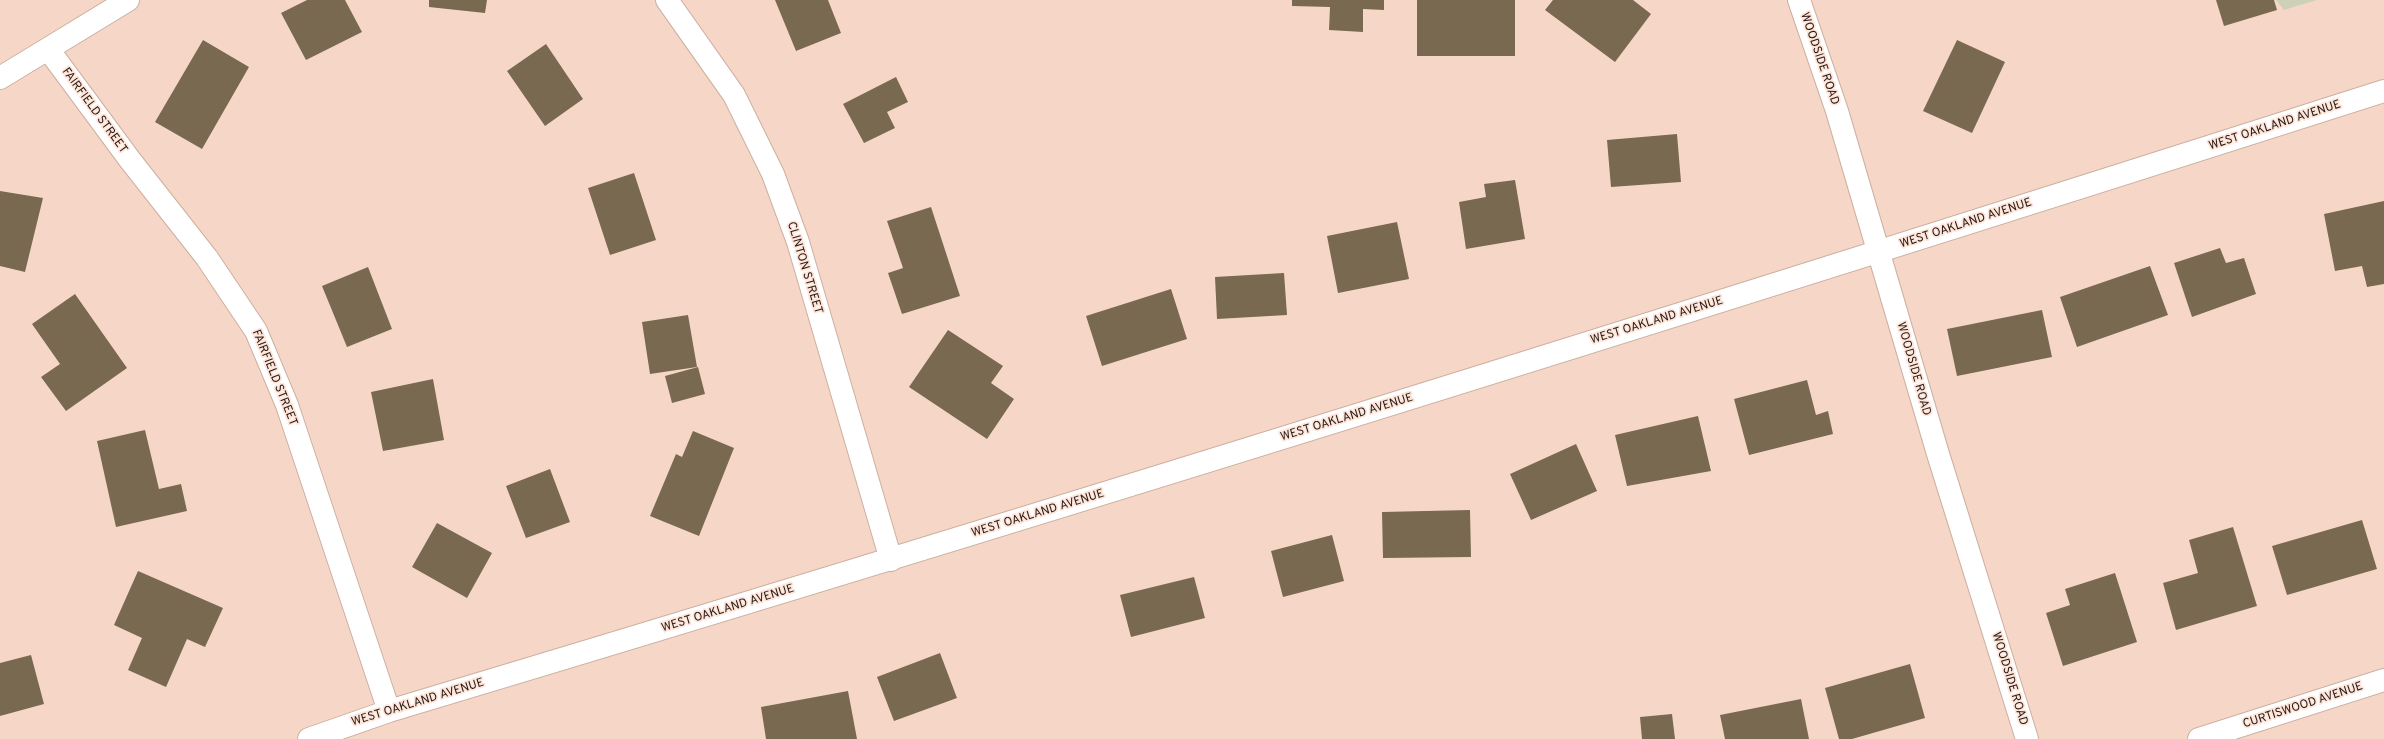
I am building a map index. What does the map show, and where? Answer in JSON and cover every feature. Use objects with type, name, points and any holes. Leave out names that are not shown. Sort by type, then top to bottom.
[{"type":"street","points":[[0,78],[128,0]]},
{"type":"street","name":"CLINTON STREET","points":[[666,0],[734,95],[773,174],[798,242],[891,560]]},
{"type":"street","name":"WOODSIDE ROAD","points":[[1799,0],[1837,111],[1938,454],[2027,739]]},
{"type":"street","name":"FAIRFIELD STREET","points":[[48,49],[130,160],[207,258],[256,331],[290,412],[389,711]]},
{"type":"street","name":"WEST OAKLAND AVENUE","points":[[309,739],[389,711],[891,560],[1879,252],[2384,91]]},
{"type":"street","name":"CURTISWOOD AVENUE","points":[[2199,739],[2384,680]]},
{"type":"green space","points":[[2276,0],[2317,0],[2284,10]]},
{"type":"building","points":[[307,0],[345,0],[362,32],[306,60],[281,13]]},
{"type":"building","points":[[429,0],[487,0],[485,13],[429,7]]},
{"type":"building","points":[[775,0],[828,0],[841,33],[796,51]]},
{"type":"building","points":[[1292,0],[1384,0],[1384,10],[1363,9],[1363,32],[1329,30],[1330,7],[1292,6]]},
{"type":"building","points":[[1417,0],[1515,0],[1515,56],[1417,56]]},
{"type":"building","points":[[1553,0],[1633,0],[1651,14],[1615,62],[1545,10]]},
{"type":"building","points":[[2216,0],[2274,0],[2277,10],[2224,26]]},
{"type":"building","points":[[203,40],[249,67],[202,149],[155,122]]},
{"type":"building","points":[[1957,40],[2005,62],[1972,133],[1923,111]]},
{"type":"building","points":[[546,44],[583,99],[545,126],[507,71]]},
{"type":"building","points":[[896,77],[908,102],[887,112],[895,128],[864,143],[843,104]]},
{"type":"building","points":[[1677,134],[1681,182],[1611,187],[1607,140]]},
{"type":"building","points":[[634,173],[656,240],[610,255],[588,188]]},
{"type":"building","points":[[1515,180],[1525,239],[1466,249],[1459,202],[1486,197],[1484,184]]},
{"type":"building","points":[[0,191],[43,198],[25,272],[0,266]]},
{"type":"building","points":[[2384,201],[2384,284],[2367,287],[2362,266],[2335,271],[2324,214]]},
{"type":"building","points":[[931,207],[960,296],[902,314],[888,273],[903,268],[887,221]]},
{"type":"building","points":[[1397,222],[1409,279],[1338,293],[1327,236]]},
{"type":"building","points":[[2220,248],[2226,263],[2244,258],[2256,294],[2192,317],[2174,263]]},
{"type":"building","points":[[2150,266],[2168,315],[2077,347],[2060,297]]},
{"type":"building","points":[[368,267],[392,329],[347,347],[322,286]]},
{"type":"building","points":[[1284,273],[1287,315],[1217,319],[1215,277]]},
{"type":"building","points":[[1171,289],[1187,339],[1102,366],[1086,316]]},
{"type":"building","points":[[75,294],[127,368],[66,411],[41,377],[60,364],[32,324]]},
{"type":"building","points":[[2042,310],[2052,357],[1957,376],[1947,329]]},
{"type":"building","points":[[688,315],[697,367],[650,374],[642,322]]},
{"type":"building","points":[[948,330],[1003,366],[991,383],[1014,399],[987,439],[909,387]]},
{"type":"building","points":[[698,367],[705,394],[672,403],[665,376]]},
{"type":"building","points":[[433,379],[444,440],[383,451],[371,392]]},
{"type":"building","points":[[1807,380],[1816,415],[1828,411],[1833,434],[1749,455],[1734,399]]},
{"type":"building","points":[[1698,416],[1711,471],[1627,486],[1615,435]]},
{"type":"building","points":[[145,430],[159,489],[181,484],[187,511],[116,527],[97,441]]},
{"type":"building","points":[[693,431],[734,448],[699,536],[650,516],[676,454],[682,457]]},
{"type":"building","points":[[1576,444],[1597,491],[1531,520],[1510,474]]},
{"type":"building","points":[[550,469],[570,522],[526,538],[506,486]]},
{"type":"building","points":[[1470,510],[1471,557],[1383,558],[1382,512]]},
{"type":"building","points":[[2362,520],[2377,569],[2287,595],[2272,546]]},
{"type":"building","points":[[437,523],[492,553],[467,598],[412,567]]},
{"type":"building","points":[[2233,527],[2257,606],[2176,630],[2163,583],[2198,573],[2189,540]]},
{"type":"building","points":[[1332,535],[1344,581],[1283,597],[1271,551]]},
{"type":"building","points":[[138,571],[223,608],[205,647],[187,639],[166,687],[128,670],[142,638],[114,625]]},
{"type":"building","points":[[2115,573],[2137,642],[2063,666],[2046,613],[2070,605],[2065,589]]},
{"type":"building","points":[[1194,577],[1205,618],[1131,637],[1120,595]]},
{"type":"building","points":[[940,653],[957,698],[894,721],[877,677]]},
{"type":"building","points":[[31,655],[44,704],[0,716],[0,663]]},
{"type":"building","points":[[1910,664],[1925,718],[1852,739],[1839,739],[1825,688]]},
{"type":"building","points":[[848,691],[857,739],[766,739],[761,707]]},
{"type":"building","points":[[1801,699],[1809,739],[1725,739],[1720,715]]},
{"type":"building","points":[[1672,714],[1675,739],[1642,739],[1640,717]]}]
